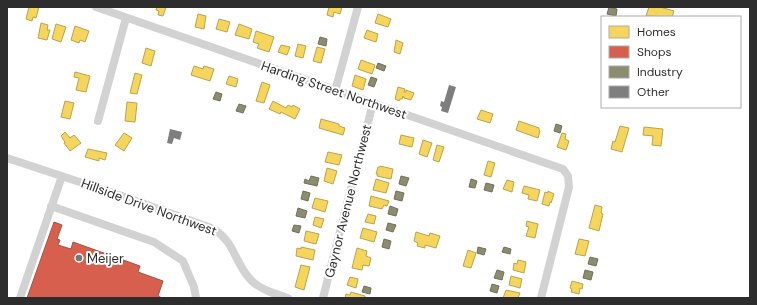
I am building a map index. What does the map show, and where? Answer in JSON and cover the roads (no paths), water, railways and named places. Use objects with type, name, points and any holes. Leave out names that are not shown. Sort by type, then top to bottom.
[{"type":"street","name":"Harding Street Northwest","points":[[96,7],[563,169],[568,176],[569,187],[541,298]]},
{"type":"street","points":[[335,91],[358,7]]},
{"type":"street","points":[[98,121],[126,18]]},
{"type":"street","name":"Gaynor Avenue Northwest","points":[[323,298],[373,103]]},
{"type":"street","name":"Hillside Drive Northwest","points":[[7,158],[214,229],[224,236],[231,245],[245,272],[251,280],[271,292],[288,298]]},
{"type":"street","points":[[20,298],[62,176]]},
{"type":"street","points":[[51,206],[154,242],[183,261],[194,287],[196,298]]},
{"type":"place","name":"Meijer","points":[[79,258]]}]
